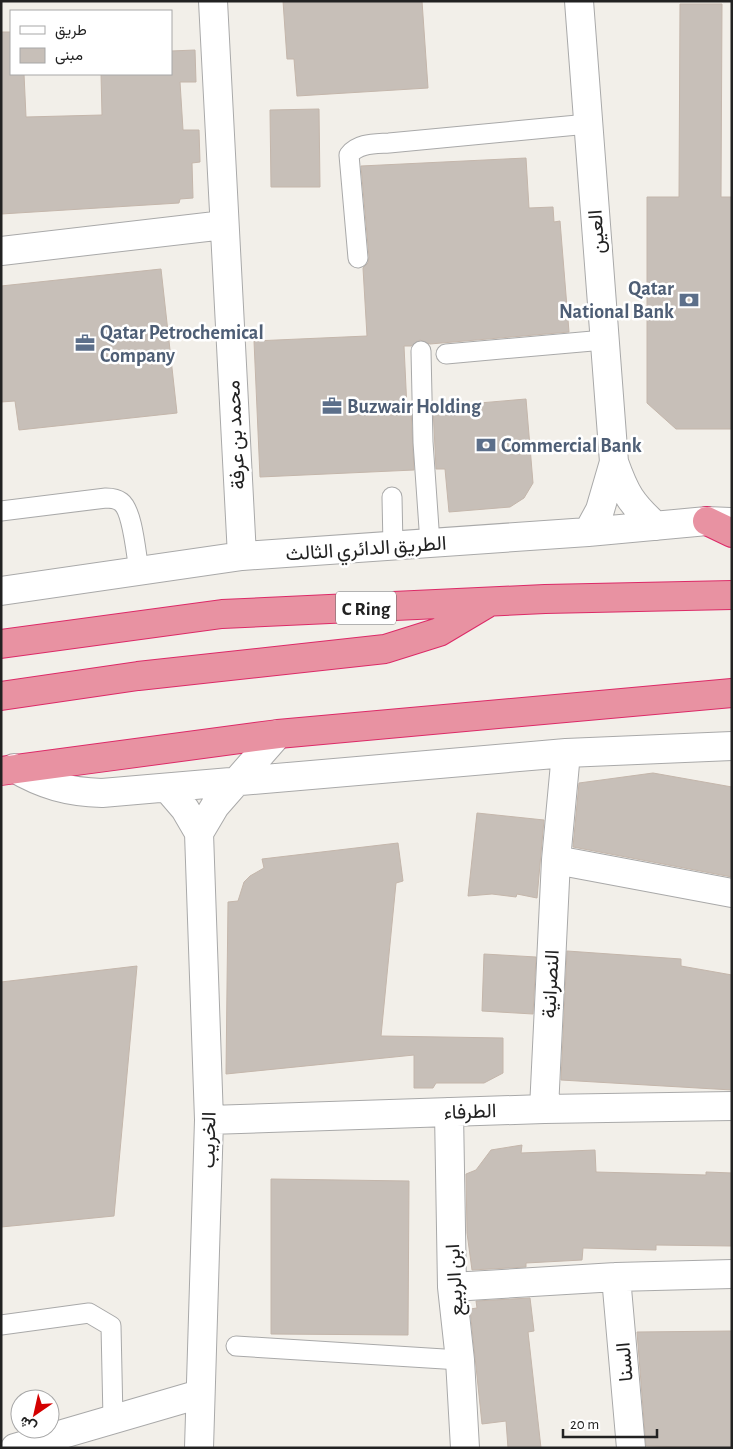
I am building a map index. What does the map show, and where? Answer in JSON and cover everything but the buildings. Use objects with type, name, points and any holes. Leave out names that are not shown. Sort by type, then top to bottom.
[{"type":"highway","points":[[719,522],[732,533]]},
{"type":"highway","name":"C Ring","points":[[1,644],[222,614],[545,599],[732,595]]},
{"type":"highway","points":[[1,696],[138,676],[385,649],[439,632],[488,603]]},
{"type":"highway","points":[[8,769],[278,734],[732,693]]},
{"type":"street","name":"محمد بن عرفة","points":[[213,1],[242,556]]},
{"type":"street","name":"العين","points":[[579,1],[614,462],[625,492],[637,509],[656,526]]},
{"type":"street","points":[[1,251],[224,225]]},
{"type":"street","name":"العين","points":[[588,532],[600,510],[614,462]]},
{"type":"street","name":"الطريق الدائري الثالث","points":[[1,591],[242,556],[719,522]]},
{"type":"street","points":[[199,832],[215,806],[278,734]]},
{"type":"street","points":[[8,769],[56,788],[79,792],[167,788],[237,780],[566,753],[732,746]]},
{"type":"street","name":"النصرانية","points":[[544,1109],[556,860],[566,753]]},
{"type":"street","name":"الخريب","points":[[167,788],[185,808],[199,832],[209,1120],[199,1448]]},
{"type":"street","points":[[556,860],[732,893]]},
{"type":"street","name":"الطرفاء","points":[[209,1120],[544,1109],[732,1106]]},
{"type":"street","name":"ابن الربيع","points":[[449,1112],[452,1287],[460,1360],[465,1448]]},
{"type":"street","points":[[452,1287],[616,1277],[732,1274]]},
{"type":"street","name":"السنا","points":[[616,1277],[631,1448]]},
{"type":"street","points":[[15,1448],[200,1394]]},
{"type":"lane","points":[[358,258],[349,156],[353,149],[360,146],[588,124]]},
{"type":"lane","points":[[446,354],[604,340]]},
{"type":"lane","points":[[421,351],[423,442],[430,543]]},
{"type":"lane","points":[[392,497],[394,546]]},
{"type":"lane","points":[[1,511],[114,498],[121,502],[128,514],[139,570]]},
{"type":"lane","points":[[1,1325],[89,1313],[111,1326],[113,1419]]},
{"type":"lane","points":[[236,1346],[460,1360]]},
{"type":"place","name":"Qatar National Bank","points":[[689,300]]},
{"type":"place","name":"Qatar Petrochemical Company","points":[[85,343]]},
{"type":"place","name":"Buzwair Holding","points":[[332,406]]},
{"type":"place","name":"Commercial Bank","points":[[486,445]]}]
